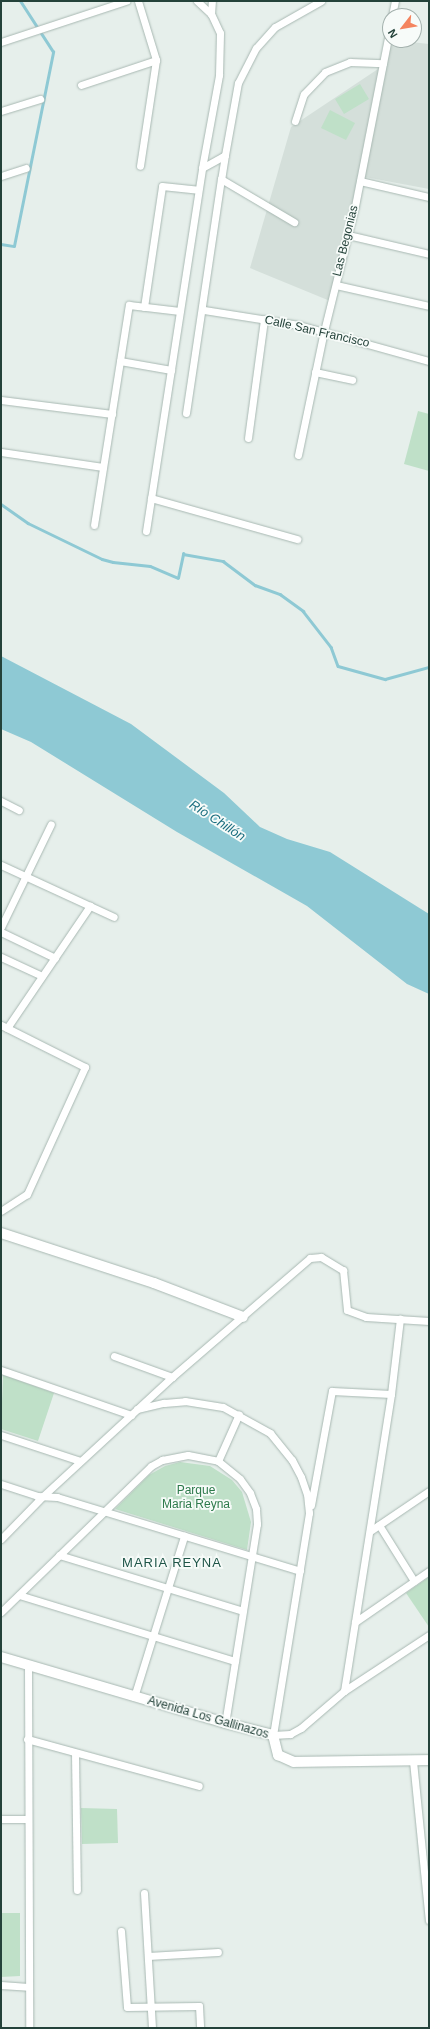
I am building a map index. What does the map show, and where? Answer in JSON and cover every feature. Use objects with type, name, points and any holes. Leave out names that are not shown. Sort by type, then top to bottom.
[{"type":"street","points":[[1,42],[126,1]]},
{"type":"street","points":[[138,1],[156,60],[140,166]]},
{"type":"street","points":[[146,531],[198,190],[220,74],[220,33],[211,14],[197,1]]},
{"type":"street","points":[[211,14],[212,1]]},
{"type":"street","points":[[186,413],[204,310],[221,179],[238,84],[256,48],[275,27],[321,1]]},
{"type":"street","name":"Las Begonias","points":[[298,455],[324,331],[360,181],[386,48]]},
{"type":"street","points":[[81,85],[156,60]]},
{"type":"street","points":[[295,121],[304,94],[325,72],[350,62],[383,63]]},
{"type":"street","points":[[1,111],[40,99]]},
{"type":"street","points":[[202,168],[225,155]]},
{"type":"street","points":[[1,176],[26,168]]},
{"type":"street","points":[[221,179],[294,222]]},
{"type":"street","points":[[360,181],[429,196]]},
{"type":"street","points":[[144,307],[162,186],[198,190]]},
{"type":"street","points":[[348,235],[429,254]]},
{"type":"street","points":[[336,285],[429,306]]},
{"type":"street","points":[[94,525],[129,305],[180,311]]},
{"type":"street","name":"Calle San Francisco","points":[[204,310],[264,319],[324,331],[429,361]]},
{"type":"street","points":[[248,438],[264,319]]},
{"type":"street","points":[[120,361],[171,370]]},
{"type":"street","points":[[315,372],[352,380]]},
{"type":"street","points":[[1,400],[112,414]]},
{"type":"street","points":[[1,452],[103,467]]},
{"type":"street","points":[[151,498],[297,539]]},
{"type":"street","points":[[1,801],[19,810]]},
{"type":"street","points":[[1,927],[51,824]]},
{"type":"street","points":[[1,865],[114,917]]},
{"type":"street","points":[[1,1211],[27,1194],[85,1067],[4,1026],[55,958],[90,906]]},
{"type":"street","points":[[1,932],[55,958]]},
{"type":"street","points":[[1,957],[42,976]]},
{"type":"street","points":[[1,1233],[154,1283],[243,1317]]},
{"type":"street","points":[[1,1539],[43,1496],[172,1377],[314,1256],[343,1270],[347,1310],[366,1317],[429,1321]]},
{"type":"street","points":[[344,1691],[391,1394],[400,1319]]},
{"type":"street","points":[[114,1356],[172,1377]]},
{"type":"street","points":[[1,1370],[131,1415]]},
{"type":"street","points":[[391,1394],[335,1391],[331,1393],[309,1514],[273,1735],[290,1734],[301,1728],[344,1691],[429,1635]]},
{"type":"street","points":[[137,1409],[164,1402],[185,1401],[223,1407],[239,1414],[270,1433],[292,1460],[307,1494],[309,1514]]},
{"type":"street","points":[[218,1461],[239,1414]]},
{"type":"street","points":[[1,1435],[80,1461]]},
{"type":"street","points":[[1,1612],[140,1474],[162,1460],[188,1455],[218,1461],[240,1479],[256,1509],[257,1524],[225,1723]]},
{"type":"street","points":[[1,1484],[43,1496],[57,1497],[300,1571]]},
{"type":"street","points":[[370,1532],[429,1491]]},
{"type":"street","points":[[378,1525],[414,1581]]},
{"type":"street","points":[[134,1697],[184,1536]]},
{"type":"street","points":[[59,1555],[243,1611]]},
{"type":"street","points":[[355,1622],[429,1571]]},
{"type":"street","points":[[19,1595],[235,1661]]},
{"type":"street","name":"Avenida Los Gallinazos","points":[[1,1656],[28,1667],[225,1723],[273,1735],[278,1755],[294,1762],[429,1760]]},
{"type":"street","points":[[28,1667],[26,1819],[29,2028]]},
{"type":"street","points":[[27,1739],[199,1786]]},
{"type":"street","points":[[75,1752],[77,1890]]},
{"type":"street","points":[[413,1760],[426,1856],[429,1920]]},
{"type":"street","points":[[1,1819],[26,1819]]},
{"type":"street","points":[[144,1893],[152,2028]]},
{"type":"street","points":[[121,1931],[127,2007],[199,2006],[200,2028]]},
{"type":"street","points":[[148,1956],[218,1952]]},
{"type":"street","points":[[1,1986],[28,1987]]},
{"type":"shaded area","points":[[422,43],[429,44],[429,189],[365,177],[335,303],[250,268],[291,127],[378,69],[389,48],[422,48]]},
{"type":"green space","points":[[360,84],[369,99],[344,114],[335,99]]},
{"type":"green space","points":[[330,110],[355,123],[346,140],[321,128]]},
{"type":"green space","points":[[418,411],[429,414],[429,471],[404,464]]},
{"type":"green space","points":[[3,1375],[54,1393],[38,1441],[1,1429]]},
{"type":"green space","name":"Parque Maria Reyna","points":[[180,1462],[210,1466],[232,1480],[242,1492],[251,1522],[247,1550],[115,1509],[149,1475],[165,1466]]},
{"type":"green space","points":[[429,1577],[429,1627],[406,1593]]},
{"type":"green space","points":[[81,1808],[117,1809],[118,1843],[82,1844]]},
{"type":"green space","points":[[1,1913],[20,1913],[20,1976],[1,1977]]},
{"type":"water","name":"Río Chillón","points":[[1,656],[131,724],[224,793],[260,827],[287,839],[330,852],[429,914],[429,994],[407,984],[307,906],[177,832],[31,742],[1,729]]},
{"type":"waterway","points":[[1,244],[14,246],[53,52],[20,1]]},
{"type":"waterway","points":[[1,504],[28,523],[102,559],[113,562],[150,566],[178,578],[183,554],[223,561],[255,585],[280,594],[303,611],[331,647],[338,666],[385,679],[429,667]]},
{"type":"district","name":"MARIA REYNA","points":[[172,1563]]}]
